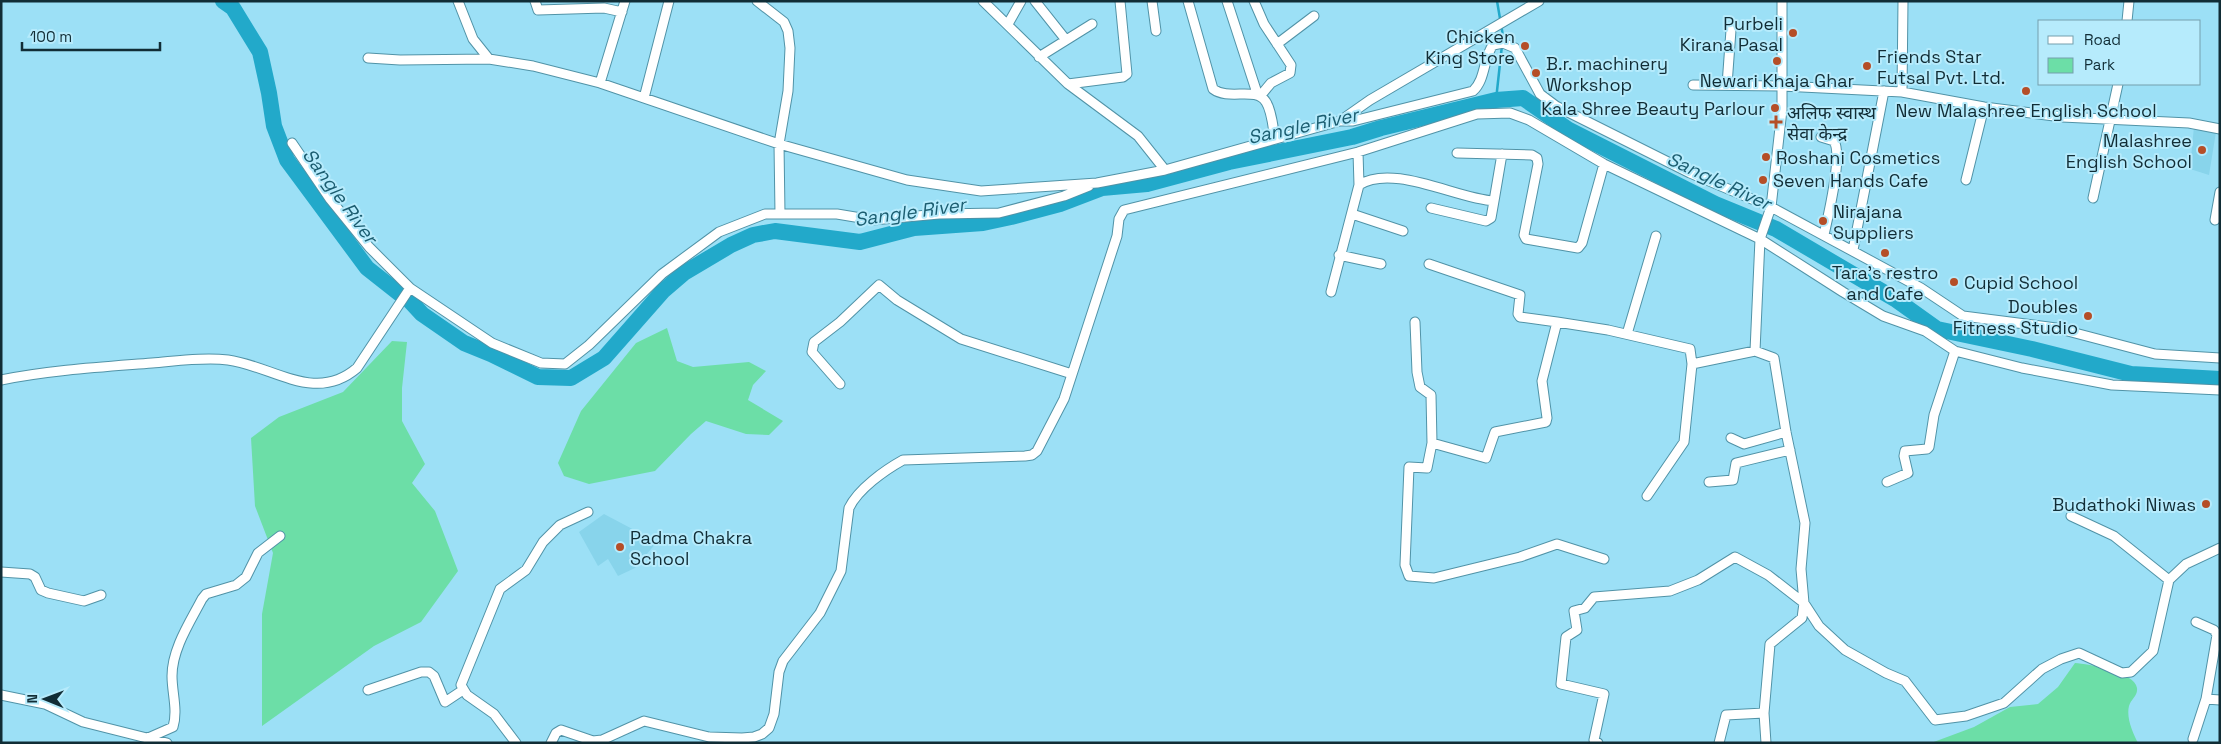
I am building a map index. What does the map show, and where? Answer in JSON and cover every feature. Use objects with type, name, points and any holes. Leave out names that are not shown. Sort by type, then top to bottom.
[{"type":"street","points":[[458,1],[473,39],[488,59]]},
{"type":"street","points":[[535,1],[538,10],[604,8],[622,12]]},
{"type":"street","points":[[600,83],[625,1]]},
{"type":"street","points":[[644,98],[669,1]]},
{"type":"street","points":[[758,1],[784,22],[788,31],[790,48],[789,74],[779,144],[780,214]]},
{"type":"street","points":[[983,1],[1008,24],[1038,57],[1068,84],[1138,136],[1165,170]]},
{"type":"street","points":[[1008,24],[1021,1]]},
{"type":"street","points":[[1035,1],[1066,40]]},
{"type":"street","points":[[1068,84],[1123,77],[1127,74],[1120,1]]},
{"type":"street","points":[[1152,1],[1156,31]]},
{"type":"street","points":[[1188,1],[1212,89],[1219,94],[1229,95],[1259,94],[1271,83],[1290,73],[1292,69],[1264,24],[1254,1]]},
{"type":"street","points":[[1228,1],[1259,94],[1267,103],[1275,139]]},
{"type":"street","points":[[1340,122],[1370,100],[1539,1]]},
{"type":"street","points":[[1755,351],[1761,236],[1770,210],[1781,125],[1782,1]]},
{"type":"street","points":[[1902,92],[1903,1]]},
{"type":"street","points":[[2127,20],[2129,1]]},
{"type":"street","points":[[1277,44],[1314,16]]},
{"type":"street","points":[[1038,57],[1092,24]]},
{"type":"street","points":[[1727,85],[1731,30]]},
{"type":"street","points":[[368,58],[409,60],[488,59],[533,66],[600,83],[779,144],[907,180],[981,191],[1097,183],[1165,170],[1340,122],[1353,121],[1473,91],[1479,85],[1489,50],[1493,44],[1503,43],[1516,48],[1540,94],[1556,106],[1690,173],[1824,235],[1921,288],[1963,316],[2056,328],[2155,354],[2220,358]]},
{"type":"street","points":[[1693,85],[1782,86],[1902,92],[1984,107],[2108,120],[2189,123],[2220,129]]},
{"type":"street","points":[[2093,198],[2108,120],[2118,85]]},
{"type":"street","points":[[1853,250],[1884,91]]},
{"type":"street","points":[[1966,180],[1984,107]]},
{"type":"street","points":[[552,743],[556,733],[561,730],[593,741],[602,740],[644,721],[709,737],[754,737],[762,734],[769,728],[774,714],[779,672],[783,661],[820,614],[841,570],[849,508],[854,499],[886,470],[903,460],[1032,455],[1037,451],[1064,399],[1117,236],[1119,219],[1124,210],[1358,152],[1477,114],[1510,113],[1530,120],[1604,164],[1761,236],[1883,316],[1925,331],[1955,351],[2022,368],[2112,386],[2220,390]]},
{"type":"street","points":[[1821,137],[1834,141],[1838,155],[1833,193],[1824,235]]},
{"type":"street","points":[[292,143],[330,199],[369,247],[410,288],[492,343],[541,363],[565,364],[589,345],[662,274],[719,232],[765,214],[837,214],[873,220],[939,214],[999,213],[1064,196],[1097,183]]},
{"type":"street","points":[[1331,292],[1339,255],[1359,186],[1358,152]]},
{"type":"street","points":[[1457,153],[1532,155],[1537,158],[1538,164],[1524,235],[1526,239],[1568,248],[1578,248],[1582,243],[1604,164]]},
{"type":"street","points":[[1431,208],[1486,221],[1491,218],[1502,154]]},
{"type":"street","points":[[1359,186],[1368,179],[1376,178],[1418,182],[1494,201]]},
{"type":"street","points":[[2215,220],[2220,192]]},
{"type":"street","points":[[1352,214],[1403,231]]},
{"type":"street","points":[[1627,334],[1656,236]]},
{"type":"street","points":[[1339,255],[1381,264]]},
{"type":"street","points":[[1429,264],[1520,295],[1518,314],[1520,317],[1627,334],[1690,349],[1692,364],[1684,442],[1646,496]]},
{"type":"street","points":[[840,384],[812,352],[814,342],[840,322],[879,285],[897,300],[961,339],[1072,374]]},
{"type":"street","points":[[1,380],[66,370],[198,360],[228,360],[308,383],[331,382],[350,375],[358,368],[410,288]]},
{"type":"street","points":[[1415,322],[1420,387],[1431,395],[1432,443],[1427,468],[1409,467],[1405,565],[1409,576],[1434,578],[1520,557],[1558,544],[1604,560]]},
{"type":"street","points":[[1432,443],[1486,458],[1495,432],[1546,422],[1542,381],[1557,322]]},
{"type":"street","points":[[1692,364],[1755,351],[1775,360],[1786,432],[1804,524],[1801,569],[1804,603],[1802,618],[1770,644],[1764,713],[1766,743]]},
{"type":"street","points":[[1887,482],[1908,473],[1904,456],[1905,451],[1927,449],[1929,447],[1934,415],[1955,351]]},
{"type":"street","points":[[1730,438],[1744,444],[1786,432]]},
{"type":"street","points":[[1709,482],[1733,480],[1736,463],[1790,450]]},
{"type":"street","points":[[516,743],[494,714],[463,690],[461,685],[500,589],[526,570],[543,542],[560,525],[588,512]]},
{"type":"street","points":[[2071,516],[2114,536],[2169,580]]},
{"type":"street","points":[[141,739],[173,726],[176,718],[172,675],[174,660],[202,599],[206,594],[236,585],[246,577],[253,559],[280,536]]},
{"type":"street","points":[[1598,743],[1594,740],[1604,694],[1561,684],[1566,637],[1576,630],[1574,611],[1584,608],[1594,597],[1670,591],[1698,580],[1735,557],[1768,575],[1804,603],[1819,626],[1845,650],[1886,673],[1905,680],[1935,720],[1966,716],[2004,703],[2042,669],[2073,654],[2079,653],[2122,673],[2131,672],[2153,651],[2169,580],[2186,564],[2220,548]]},
{"type":"street","points":[[1,572],[30,574],[34,577],[41,590],[48,593],[84,601],[101,596]]},
{"type":"street","points":[[2193,739],[2206,699],[2218,635],[2214,630],[2196,622]]},
{"type":"street","points":[[368,690],[414,674],[430,672],[434,676],[445,702],[447,703],[463,690]]},
{"type":"street","points":[[1,696],[45,704],[83,722],[141,739],[167,743]]},
{"type":"street","points":[[2206,699],[2220,700]]},
{"type":"street","points":[[1719,743],[1726,715],[1764,713]]},
{"type":"shaded area","name":"Malashree English School","points":[[2194,126],[2216,132],[2209,175],[2190,169]]},
{"type":"shaded area","name":"Padma Chakra School","points":[[604,514],[657,542],[635,568],[618,576],[608,559],[598,566],[579,532]]},
{"type":"green space","points":[[667,328],[677,361],[693,367],[749,362],[766,371],[753,385],[748,400],[783,421],[769,435],[746,434],[706,421],[655,471],[589,484],[564,476],[558,463],[581,411],[636,343]]},
{"type":"green space","points":[[392,341],[407,342],[402,388],[402,421],[425,464],[412,483],[435,511],[458,571],[421,622],[374,646],[262,726],[262,614],[273,553],[255,506],[251,438],[279,417],[343,392]]},
{"type":"green space","points":[[2075,663],[2120,673],[2134,682],[2137,691],[2129,706],[2128,715],[2138,743],[1931,743],[1974,727],[2010,707],[2038,704],[2058,687]]},
{"type":"waterway","name":"Sangle River","points":[[223,1],[233,8],[260,52],[274,126],[287,160],[367,268],[400,294]]},
{"type":"waterway","points":[[1496,100],[1503,36],[1497,1]]},
{"type":"waterway","name":"Sangle River","points":[[409,300],[422,314],[464,343],[538,377],[571,378],[604,358],[663,291],[684,273],[731,245],[753,235],[775,231],[860,242],[914,228],[983,223],[1060,204],[1102,188],[1147,184],[1229,162],[1352,137],[1496,100],[1523,98],[1569,130],[1715,204],[1776,229],[1895,299],[1937,329],[2032,349],[2131,374],[2220,379]]},
{"type":"place","name":"Purbeli Kirana Pasal","points":[[1793,33]]},
{"type":"place","name":"Chicken King Store","points":[[1525,46]]},
{"type":"place","name":"Newari Khaja Ghar","points":[[1777,61]]},
{"type":"place","name":"Friends Star Futsal Pvt. Ltd.","points":[[1867,66]]},
{"type":"place","name":"B.r. machinery Workshop","points":[[1536,73]]},
{"type":"place","name":"New Malashree English School","points":[[2026,91]]},
{"type":"place","name":"Kala Shree Beauty Parlour","points":[[1775,108]]},
{"type":"place","name":"अलिफ स्वास्थ सेवा केन्द्र","points":[[1776,122]]},
{"type":"place","name":"Malashree English School","points":[[2202,150]]},
{"type":"place","name":"Roshani Cosmetics","points":[[1766,157]]},
{"type":"place","name":"Seven Hands Cafe","points":[[1763,180]]},
{"type":"place","name":"Nirajana Suppliers","points":[[1823,221]]},
{"type":"place","name":"Tara's restro and Cafe","points":[[1885,253]]},
{"type":"place","name":"Cupid School","points":[[1954,282]]},
{"type":"place","name":"Doubles Fitness Studio","points":[[2088,316]]},
{"type":"place","name":"Budathoki Niwas","points":[[2206,504]]},
{"type":"place","name":"Padma Chakra School","points":[[620,547]]}]
